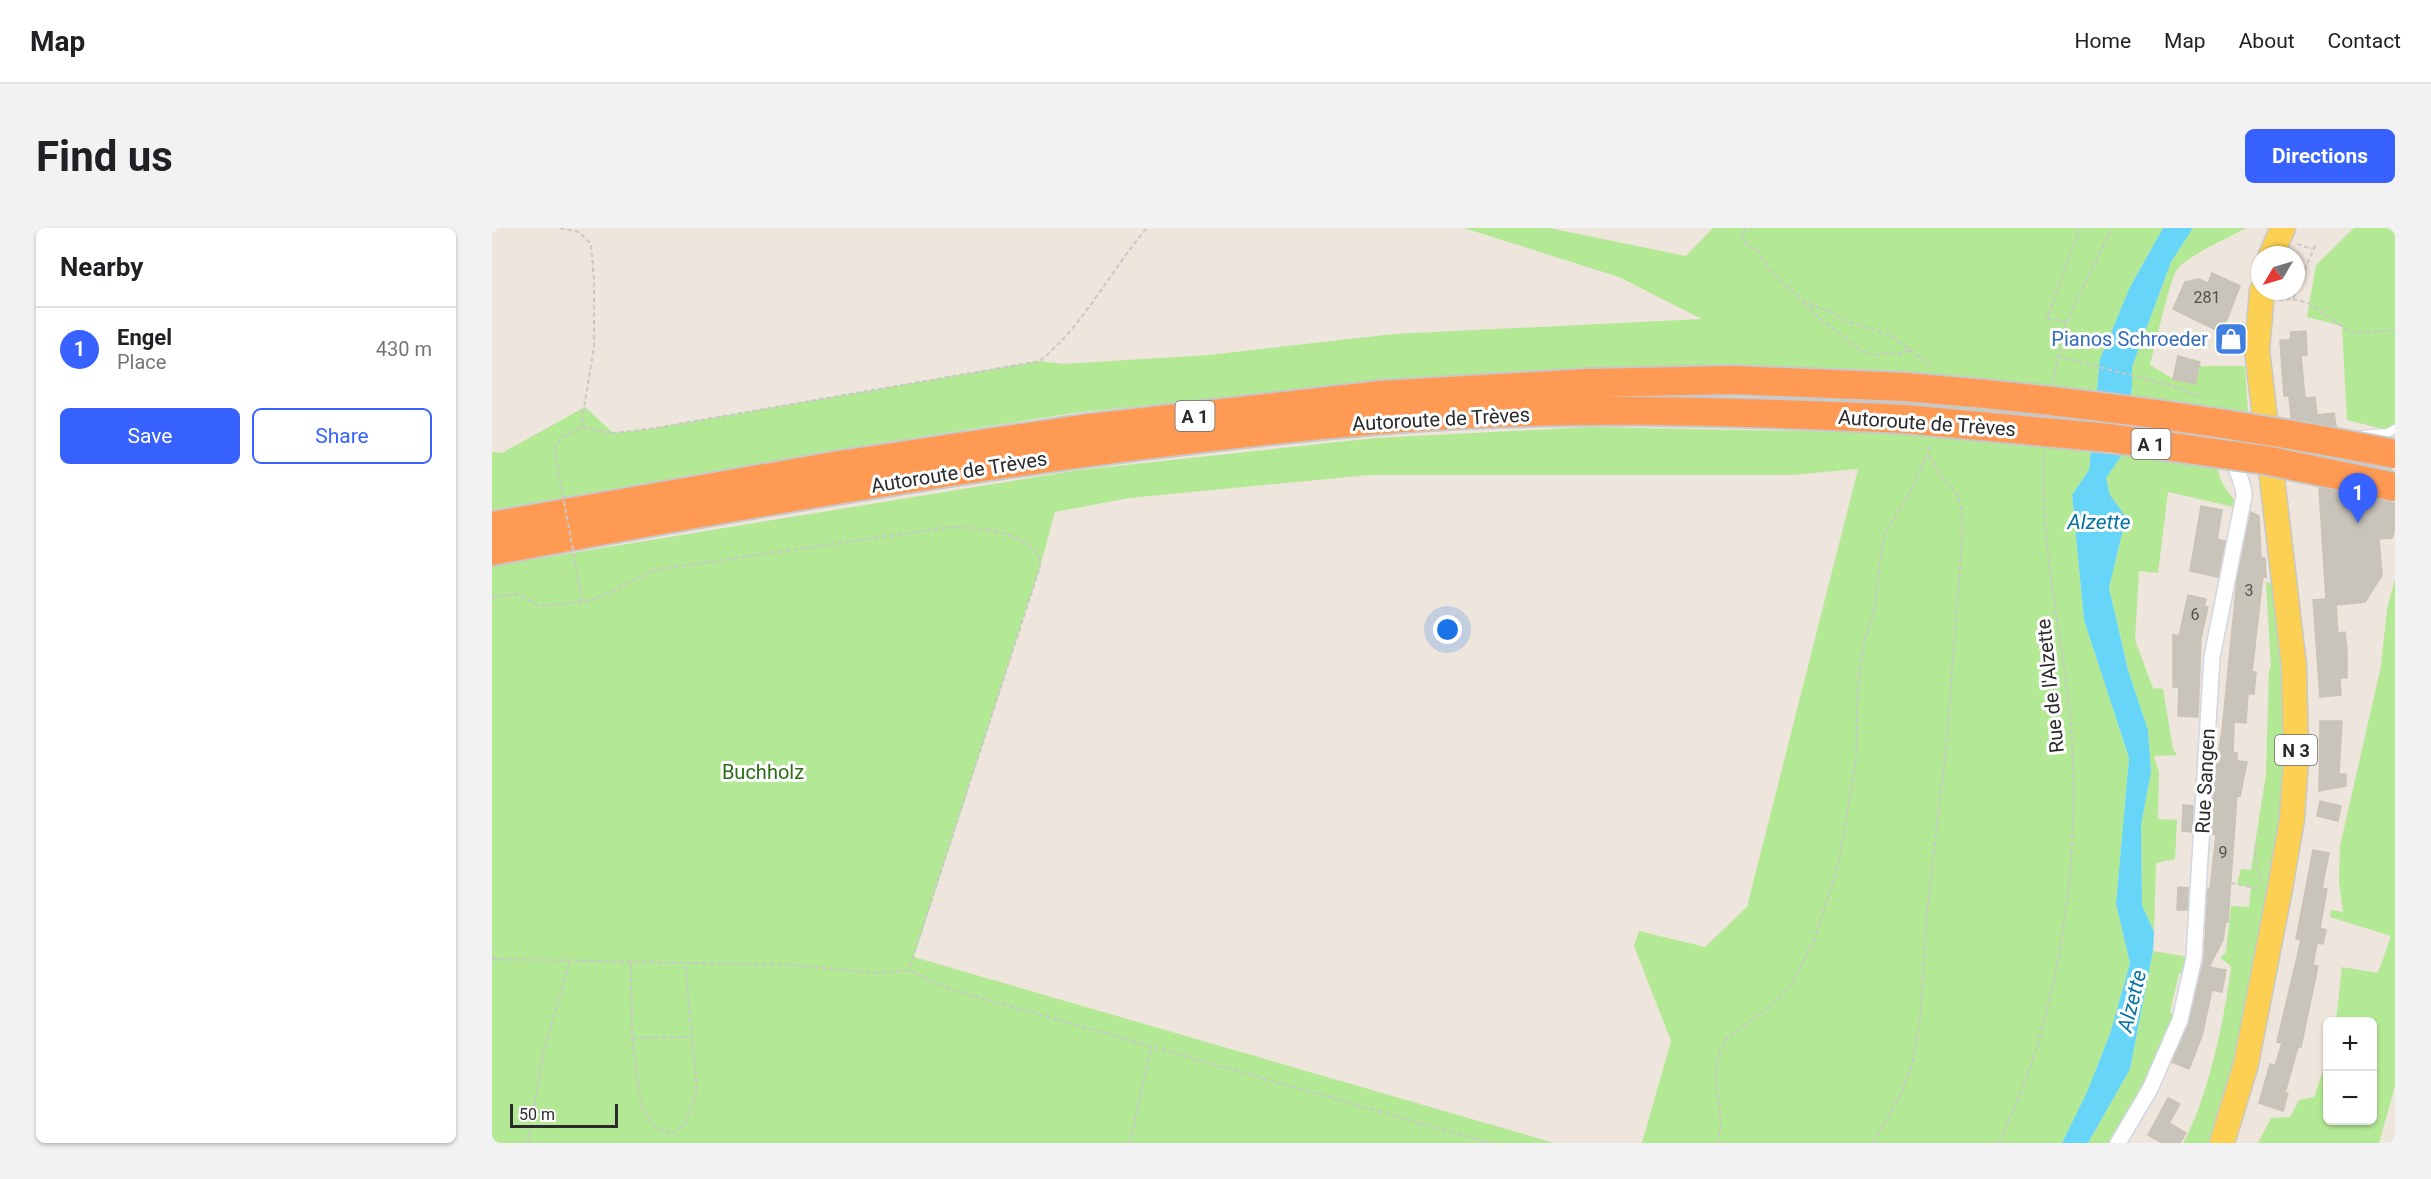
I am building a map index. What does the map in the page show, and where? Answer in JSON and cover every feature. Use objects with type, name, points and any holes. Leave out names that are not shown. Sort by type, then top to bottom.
[{"type":"highway","name":"Autoroute de Trèves","points":[[492,526],[840,465],[1070,430],[1381,395],[1589,382],[1732,381],[1905,387],[2006,395],[2200,419],[2395,454]]},
{"type":"highway","name":"Autoroute de Trèves","points":[[492,551],[638,524],[1080,453],[1378,420],[1589,411],[1694,411],[1905,419],[2109,438],[2265,460],[2395,487]]},
{"type":"main road","name":"N 3","points":[[2222,1143],[2247,1064],[2292,819],[2295,758],[2294,666],[2258,350],[2268,300]]},
{"type":"street","name":"Rue Sangen","points":[[2118,1143],[2150,1089],[2180,1020],[2194,958],[2212,657],[2245,485],[2234,466],[2232,451],[2237,443],[2243,440],[2269,442]]},
{"type":"lane","points":[[2269,442],[2388,433],[2395,429]]},
{"type":"path","points":[[560,228],[579,232],[591,244],[594,280],[594,347],[581,427]]},
{"type":"path","points":[[582,602],[556,457],[555,447],[562,438],[581,427],[612,433],[649,429],[1040,361],[1064,342],[1100,288],[1147,228]]},
{"type":"path","points":[[1745,228],[1742,237],[1748,245],[1759,252],[1768,269],[1805,302],[1821,322],[1833,328],[1854,348],[1882,355],[1889,352],[1900,354],[1910,350]]},
{"type":"path","points":[[2066,322],[2047,318],[2080,228]]},
{"type":"path","points":[[2052,392],[2056,356],[2066,322],[2112,228]]},
{"type":"path","points":[[2287,235],[2312,249]]},
{"type":"path","points":[[2305,268],[2316,243]]},
{"type":"path","points":[[2298,300],[2308,303],[2352,333],[2395,330]]},
{"type":"path","points":[[1805,302],[1833,313],[1845,321],[1890,335],[1922,357],[1937,373]]},
{"type":"path","points":[[2056,356],[2180,388]]},
{"type":"path","name":"Rue de l'Alzette","points":[[1999,1143],[2027,1076],[2051,991],[2065,909],[2074,829],[2071,727],[2048,562],[2042,478],[2044,451]]},
{"type":"path","points":[[1717,1143],[1721,1126],[1716,1077],[1718,1055],[1728,1037],[1771,1006],[1793,982],[1815,938],[1839,861],[1856,760],[1858,680],[1865,639],[1873,615],[1884,534],[1912,489],[1928,454],[1943,479],[1955,490],[1961,505],[1963,528],[1946,748],[1927,912],[1920,1021],[1913,1062],[1901,1094],[1873,1143]]},
{"type":"path","points":[[492,597],[518,594],[539,606],[582,602],[599,599],[639,575],[661,570],[950,527],[992,528],[1020,540],[1039,555],[1040,567],[909,970]]},
{"type":"path","points":[[2254,847],[2256,847],[2255,858],[2262,890]]},
{"type":"path","points":[[2231,883],[2267,891]]},
{"type":"path","points":[[492,959],[795,965],[876,973],[909,970],[950,989],[1055,1017],[1151,1047],[1490,1143]]},
{"type":"path","points":[[528,1143],[544,1049],[570,961]]},
{"type":"path","points":[[631,963],[632,1038],[641,1104],[652,1124],[664,1132],[674,1133],[685,1125],[696,1090],[685,964]]},
{"type":"path","points":[[632,1038],[691,1037]]},
{"type":"path","points":[[1130,1143],[1151,1047]]},
{"type":"green space","name":"Buchholz","points":[[1464,228],[1549,228],[1686,256],[1713,228],[2163,228],[2130,287],[2100,359],[2089,470],[2072,495],[2084,620],[2129,758],[2116,904],[2130,963],[2110,1034],[2087,1092],[2062,1143],[1642,1143],[1671,1041],[1634,946],[1639,931],[1705,947],[1747,907],[1858,469],[1790,475],[1369,475],[1129,498],[1055,512],[1040,567],[914,957],[1554,1143],[492,1143],[492,566],[1079,470],[1375,438],[1590,427],[1902,433],[1906,377],[1382,383],[1081,412],[842,449],[492,510],[492,452],[502,453],[585,407],[613,433],[649,429],[1040,361],[1063,364],[1209,355],[1394,334],[1702,319],[1619,277]]},
{"type":"green space","points":[[2193,228],[2246,228],[2184,262],[2178,268],[2167,298],[2150,365],[2173,379],[2194,384],[2199,366],[2245,366],[2249,429],[2228,435],[2219,454],[2218,470],[2224,485],[2235,501],[2234,507],[2168,492],[2158,573],[2139,571],[2135,640],[2153,688],[2163,689],[2173,749],[2177,755],[2154,756],[2159,772],[2158,819],[2177,820],[2175,859],[2156,863],[2154,932],[2142,905],[2141,825],[2151,772],[2148,730],[2128,670],[2109,588],[2126,517],[2110,495],[2106,478],[2122,455],[2132,386],[2132,367],[2171,262]]},
{"type":"green space","points":[[2354,228],[2395,228],[2395,432],[2347,420],[2342,326],[2307,317],[2316,265]]},
{"type":"green space","points":[[2395,579],[2395,1086],[2379,1143],[2258,1143],[2271,1118],[2290,1117],[2299,1100],[2314,1097],[2323,1071],[2323,1125],[2377,1125],[2377,1017],[2336,1017],[2342,967],[2378,973],[2391,936],[2330,917],[2331,910],[2343,912],[2339,881],[2340,846],[2381,666],[2387,609]]},
{"type":"green space","points":[[2266,582],[2273,584],[2282,699],[2283,757],[2274,855],[2229,1081],[2216,1123],[2209,1143],[2183,1143],[2200,1105],[2225,1008],[2231,966],[2220,958],[2226,952],[2231,906],[2249,907],[2251,888],[2237,884],[2241,869],[2251,870],[2266,774],[2269,669],[2271,668]]},
{"type":"green space","points":[[2153,951],[2189,957],[2185,974],[2179,973],[2170,1012],[2176,1017],[2128,1119],[2119,1125],[2108,1143],[2088,1143],[2130,1069]]},
{"type":"water","name":"Alzette","points":[[2163,228],[2193,228],[2171,262],[2132,367],[2132,386],[2122,455],[2106,478],[2110,495],[2126,517],[2109,588],[2128,670],[2148,730],[2151,772],[2141,825],[2142,905],[2154,932],[2153,951],[2130,1069],[2088,1143],[2062,1143],[2087,1092],[2110,1034],[2130,963],[2116,904],[2129,758],[2084,620],[2072,495],[2089,470],[2100,359],[2130,287]]},
{"type":"building","points":[[2212,273],[2240,286],[2223,330],[2244,330],[2243,349],[2216,349],[2216,330],[2173,309],[2185,282],[2199,279],[2208,283]]},
{"type":"building","points":[[2306,331],[2307,355],[2301,355],[2305,398],[2315,397],[2317,415],[2334,413],[2336,426],[2291,418],[2289,396],[2284,396],[2280,340],[2290,340],[2291,332]]},
{"type":"building","points":[[2178,356],[2200,362],[2195,384],[2173,379]]},
{"type":"building","points":[[2319,488],[2395,503],[2395,530],[2392,538],[2379,539],[2382,575],[2365,602],[2336,605],[2338,633],[2345,632],[2347,650],[2347,678],[2340,678],[2341,695],[2320,697],[2313,600],[2326,599]]},
{"type":"building","points":[[2201,506],[2222,510],[2217,539],[2225,541],[2218,577],[2190,571]]},
{"type":"building","points":[[2251,512],[2259,516],[2261,558],[2265,558],[2266,577],[2263,576],[2252,672],[2256,672],[2254,694],[2248,694],[2246,723],[2234,722],[2233,753],[2237,753],[2237,761],[2247,762],[2240,796],[2237,795],[2228,922],[2226,921],[2223,940],[2209,967],[2226,970],[2222,992],[2212,990],[2202,1036],[2189,1069],[2172,1062],[2189,1022],[2204,960],[2208,889],[2210,889],[2216,835],[2211,834],[2215,773],[2222,731],[2237,580]]},
{"type":"building","points":[[2188,595],[2206,599],[2204,606],[2208,607],[2201,638],[2198,717],[2178,716],[2179,687],[2173,687],[2173,635],[2179,636]]},
{"type":"building","points":[[2320,721],[2342,721],[2339,774],[2346,774],[2346,786],[2319,791]]},
{"type":"building","points":[[2320,801],[2341,806],[2338,821],[2317,816]]},
{"type":"building","points":[[2183,805],[2193,806],[2192,832],[2182,831]]},
{"type":"building","points":[[2313,850],[2329,853],[2322,888],[2327,889],[2320,928],[2326,930],[2323,944],[2317,943],[2313,965],[2318,966],[2301,1047],[2298,1047],[2285,1093],[2288,1093],[2283,1111],[2259,1103],[2270,1064],[2275,1066],[2282,1043],[2277,1042],[2301,940],[2296,939]]},
{"type":"building","points":[[2178,887],[2188,888],[2187,910],[2177,910]]},
{"type":"building","points":[[2168,1098],[2180,1104],[2169,1123],[2186,1133],[2180,1143],[2162,1143],[2148,1135]]},
{"type":"place","name":"Pianos Schroeder","points":[[2231,339]]},
{"type":"place","name":"Engel","points":[[2358,523]]}]
